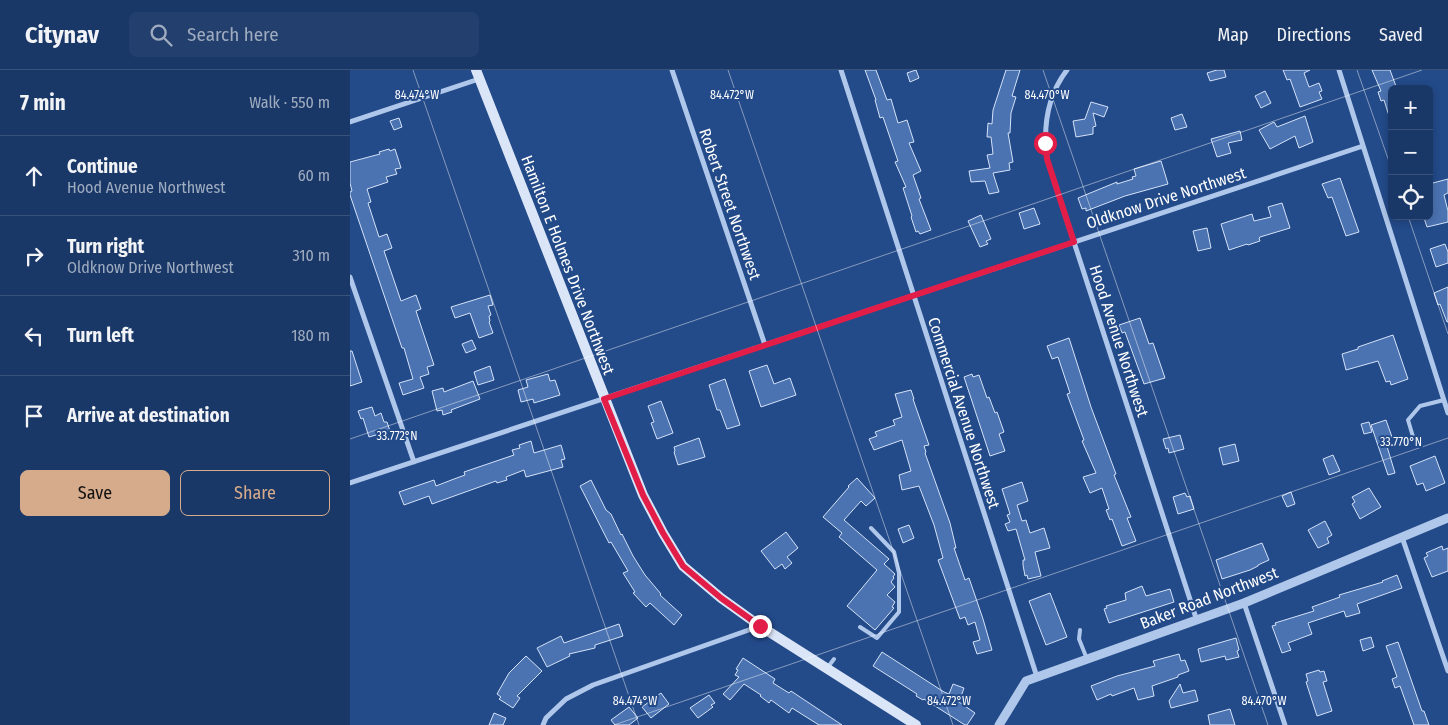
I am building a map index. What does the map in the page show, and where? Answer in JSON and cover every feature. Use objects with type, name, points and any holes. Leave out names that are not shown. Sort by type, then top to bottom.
[{"type":"main road","name":"Hamilton E Holmes Drive Northwest","points":[[477,74],[643,495],[683,566],[721,598],[760,626],[827,668],[852,679],[916,725]]},
{"type":"street","name":"Robert Street Northwest","points":[[672,70],[765,345]]},
{"type":"street","name":"Commercial Avenue Northwest","points":[[840,70],[1037,677]]},
{"type":"street","name":"Hood Avenue Northwest","points":[[1066,70],[1054,91],[1048,108],[1045,125],[1047,159],[1197,621]]},
{"type":"street","points":[[1340,70],[1448,413]]},
{"type":"street","points":[[350,122],[477,74]]},
{"type":"street","name":"Oldknow Drive Northwest","points":[[350,483],[1364,146]]},
{"type":"street","points":[[350,277],[414,462]]},
{"type":"street","name":"Baker Road Northwest","points":[[999,725],[1026,681],[1244,603],[1448,518]]},
{"type":"street","points":[[1402,537],[1448,671]]},
{"type":"street","points":[[1244,603],[1285,725]]},
{"type":"street","points":[[543,725],[546,718],[566,699],[593,685],[760,626]]},
{"type":"lane","points":[[1414,440],[1408,420],[1420,406],[1444,400]]},
{"type":"lane","points":[[860,627],[877,638],[899,612],[899,573],[894,552],[871,528]]},
{"type":"lane","points":[[1080,630],[1079,639],[1087,659]]},
{"type":"lane","points":[[827,668],[834,658]]},
{"type":"building","points":[[865,70],[876,70],[887,100],[891,99],[898,123],[907,120],[914,142],[909,143],[921,171],[913,175],[921,198],[919,199],[931,230],[920,234],[918,231],[916,232],[903,188],[906,187],[895,162],[898,161],[883,117],[880,118],[876,100]]},
{"type":"building","points":[[916,70],[919,78],[910,82],[907,73]]},
{"type":"building","points":[[1006,70],[1020,70],[1012,96],[1016,97],[1011,113],[1010,133],[1008,133],[1013,162],[1009,163],[1010,170],[993,173],[999,192],[989,194],[985,181],[971,182],[969,171],[990,168],[987,155],[993,154],[991,137],[987,137],[988,123],[992,124],[993,110]]},
{"type":"building","points":[[1224,70],[1226,77],[1210,81],[1207,73]]},
{"type":"building","points":[[1283,70],[1310,70],[1304,73],[1309,87],[1319,83],[1322,91],[1319,92],[1322,99],[1300,107],[1290,79],[1287,80]]},
{"type":"building","points":[[1372,70],[1390,70],[1396,85],[1388,85],[1388,113],[1384,100],[1381,101],[1378,92],[1381,91]]},
{"type":"building","points":[[1265,91],[1271,103],[1261,108],[1255,96]]},
{"type":"building","points":[[1091,102],[1108,107],[1104,117],[1093,113],[1096,126],[1093,127],[1093,134],[1076,137],[1073,121],[1085,119]]},
{"type":"building","points":[[1182,114],[1187,127],[1175,130],[1171,118]]},
{"type":"building","points":[[1305,116],[1313,142],[1299,148],[1295,136],[1270,149],[1259,130],[1274,122],[1277,127]]},
{"type":"building","points":[[399,118],[402,127],[394,130],[390,121]]},
{"type":"building","points":[[1240,131],[1242,140],[1228,143],[1231,153],[1217,157],[1211,139]]},
{"type":"building","points":[[389,149],[390,151],[395,149],[401,168],[395,169],[397,174],[386,177],[388,182],[367,189],[371,202],[368,203],[379,237],[387,234],[392,248],[384,251],[401,301],[416,295],[421,309],[416,311],[434,365],[427,367],[429,374],[420,377],[424,388],[403,395],[399,383],[413,379],[404,348],[402,348],[350,195],[352,191],[350,162],[380,154],[379,152]]},
{"type":"building","points":[[1161,161],[1168,184],[1125,196],[1086,211],[1086,208],[1082,209],[1078,198],[1117,182],[1117,184],[1133,179],[1132,177],[1136,176],[1134,169]]},
{"type":"building","points":[[1340,178],[1359,232],[1346,236],[1332,197],[1328,198],[1322,184]]},
{"type":"building","points":[[1448,179],[1448,193],[1444,195],[1448,211],[1448,222],[1427,227],[1425,220],[1433,220],[1433,183]]},
{"type":"building","points":[[1282,203],[1290,228],[1260,237],[1260,241],[1229,250],[1221,224],[1252,214],[1254,221],[1271,217],[1268,207]]},
{"type":"building","points":[[1034,208],[1040,224],[1024,229],[1019,213]]},
{"type":"building","points":[[981,215],[991,239],[986,241],[988,244],[980,247],[968,221]]},
{"type":"building","points":[[1207,228],[1211,248],[1198,251],[1193,231]]},
{"type":"building","points":[[1445,244],[1448,252],[1448,263],[1436,267],[1430,249]]},
{"type":"building","points":[[1448,287],[1448,322],[1447,322],[1434,293]]},
{"type":"building","points":[[490,295],[493,305],[488,306],[491,315],[489,316],[489,322],[493,333],[479,338],[470,313],[455,318],[451,307]]},
{"type":"building","points":[[1140,318],[1149,344],[1153,343],[1165,378],[1144,384],[1125,332],[1122,333],[1119,325]]},
{"type":"building","points":[[1393,335],[1408,379],[1391,385],[1390,381],[1386,382],[1378,361],[1346,370],[1342,354]]},
{"type":"building","points":[[1069,338],[1091,407],[1116,474],[1114,475],[1131,517],[1127,518],[1136,541],[1122,546],[1112,519],[1110,520],[1106,510],[1109,509],[1102,488],[1090,493],[1083,477],[1096,473],[1082,441],[1084,440],[1067,394],[1070,393],[1058,357],[1052,359],[1047,346]]},
{"type":"building","points":[[472,340],[476,349],[466,353],[462,344]]},
{"type":"building","points":[[350,351],[352,351],[362,382],[350,386]]},
{"type":"building","points":[[767,365],[774,384],[790,378],[796,395],[761,407],[749,371]]},
{"type":"building","points":[[490,366],[494,380],[478,385],[474,372]]},
{"type":"building","points":[[548,374],[550,381],[555,380],[560,395],[534,403],[533,399],[521,402],[518,390],[528,387],[526,380]]},
{"type":"building","points":[[972,374],[973,377],[979,375],[987,398],[989,397],[995,413],[997,412],[1004,432],[999,434],[1005,451],[990,456],[964,377]]},
{"type":"building","points":[[725,379],[740,425],[727,429],[720,410],[717,410],[709,385]]},
{"type":"building","points":[[473,381],[480,399],[443,415],[442,410],[437,411],[432,391],[443,388],[444,392]]},
{"type":"building","points":[[911,390],[929,445],[924,446],[925,453],[950,523],[956,548],[954,548],[965,580],[969,578],[992,650],[977,654],[973,642],[980,640],[975,622],[968,625],[965,617],[960,619],[938,560],[943,558],[934,525],[919,486],[902,490],[899,475],[911,471],[902,440],[874,450],[869,439],[877,436],[875,432],[895,425],[893,420],[902,417],[895,394]]},
{"type":"building","points":[[661,401],[673,433],[657,439],[651,423],[654,422],[648,406]]},
{"type":"building","points":[[372,407],[375,416],[381,413],[390,431],[369,437],[363,418],[361,419],[358,411]]},
{"type":"building","points":[[1386,420],[1392,437],[1385,440],[1395,473],[1388,475],[1371,425]]},
{"type":"building","points":[[1369,422],[1372,432],[1364,434],[1361,424]]},
{"type":"building","points":[[1180,435],[1184,449],[1169,453],[1163,439]]},
{"type":"building","points":[[699,438],[705,457],[678,465],[674,447]]},
{"type":"building","points":[[531,441],[534,453],[561,445],[565,459],[561,460],[563,467],[526,477],[524,470],[506,477],[507,480],[497,483],[496,481],[432,504],[429,496],[404,505],[399,492],[434,480],[436,486],[465,475],[464,472],[514,455],[512,450],[520,448],[519,445]]},
{"type":"building","points":[[1235,444],[1239,461],[1223,465],[1219,448]]},
{"type":"building","points":[[1333,455],[1340,471],[1329,475],[1323,459]]},
{"type":"building","points":[[1435,456],[1445,483],[1426,491],[1423,483],[1417,485],[1410,466]]},
{"type":"building","points":[[857,478],[875,498],[866,506],[861,501],[844,520],[889,559],[884,564],[895,574],[891,582],[895,587],[887,595],[895,602],[892,607],[894,608],[875,630],[847,606],[877,570],[839,537],[842,533],[823,517],[848,486]]},
{"type":"building","points":[[591,480],[606,510],[611,514],[645,575],[660,595],[682,615],[674,625],[650,603],[646,607],[633,593],[635,592],[623,573],[628,571],[611,542],[609,543],[580,486]]},
{"type":"building","points":[[1022,482],[1028,501],[1017,505],[1022,521],[1026,520],[1030,533],[1044,528],[1050,548],[1035,552],[1041,576],[1028,579],[1027,575],[1025,576],[1023,560],[1025,560],[1016,529],[1008,531],[1005,524],[1010,522],[1007,515],[1010,514],[1002,489]]},
{"type":"building","points":[[1369,488],[1381,507],[1360,519],[1352,504],[1355,502],[1352,497]]},
{"type":"building","points":[[1291,492],[1295,504],[1287,507],[1282,496]]},
{"type":"building","points":[[1185,493],[1187,497],[1190,496],[1194,509],[1178,514],[1173,497]]},
{"type":"building","points":[[1325,521],[1332,535],[1327,538],[1329,543],[1318,548],[1308,530]]},
{"type":"building","points":[[909,525],[914,538],[903,543],[898,529]]},
{"type":"building","points":[[786,532],[798,548],[787,557],[792,563],[785,569],[782,564],[775,569],[761,551]]},
{"type":"building","points":[[1262,543],[1269,560],[1250,570],[1222,579],[1216,560]]},
{"type":"building","points":[[1442,546],[1443,550],[1448,548],[1448,571],[1432,577],[1424,558],[1428,556],[1426,553]]},
{"type":"building","points":[[1397,575],[1402,588],[1357,604],[1360,613],[1346,617],[1344,611],[1308,623],[1312,634],[1288,643],[1291,650],[1282,653],[1272,626],[1276,625],[1275,623],[1314,611],[1312,607],[1340,597],[1339,595],[1383,582]]},
{"type":"building","points":[[1142,586],[1146,596],[1170,589],[1174,602],[1109,623],[1104,609],[1107,608],[1106,606],[1126,600],[1125,593]]},
{"type":"building","points":[[1050,593],[1067,637],[1046,645],[1029,601]]},
{"type":"building","points":[[619,624],[623,636],[595,645],[595,648],[569,654],[570,656],[547,667],[537,648],[561,636],[564,643]]},
{"type":"building","points":[[1371,637],[1374,647],[1363,651],[1360,640]]},
{"type":"building","points":[[1236,638],[1239,657],[1226,660],[1225,656],[1201,662],[1198,649]]},
{"type":"building","points":[[1398,642],[1422,711],[1424,711],[1429,725],[1414,725],[1400,686],[1395,688],[1392,679],[1397,677],[1386,646]]},
{"type":"building","points":[[882,652],[944,692],[949,694],[953,684],[964,688],[959,702],[975,713],[967,725],[916,696],[917,694],[873,666]]},
{"type":"building","points":[[1179,654],[1181,661],[1185,660],[1189,671],[1152,686],[1154,696],[1138,700],[1134,688],[1097,700],[1091,686],[1117,676],[1155,666],[1153,661]]},
{"type":"building","points":[[526,656],[542,671],[517,696],[520,698],[513,708],[499,699],[501,697],[497,694],[509,673]]},
{"type":"building","points":[[743,658],[775,679],[773,683],[789,693],[791,691],[842,725],[819,725],[792,708],[789,713],[771,700],[769,703],[761,695],[744,684],[730,700],[723,694],[739,677],[735,675],[738,670],[736,669]]},
{"type":"building","points":[[1319,670],[1320,672],[1324,671],[1327,681],[1323,682],[1332,711],[1317,716],[1306,682],[1308,681],[1306,674]]},
{"type":"building","points":[[1180,684],[1183,693],[1195,690],[1198,701],[1171,708],[1169,701]]},
{"type":"building","points":[[661,693],[669,704],[651,718],[642,707]]},
{"type":"building","points":[[709,695],[715,703],[711,705],[713,707],[698,718],[690,708]]},
{"type":"building","points":[[629,707],[638,718],[629,725],[615,725],[611,720]]},
{"type":"building","points":[[1230,709],[1235,725],[1210,725],[1208,715]]},
{"type":"building","points":[[494,713],[506,718],[503,725],[489,725]]},
{"type":"route","points":[[760,626],[721,598],[683,566],[643,495],[604,399],[1074,242],[1047,159],[1045,143]]}]
